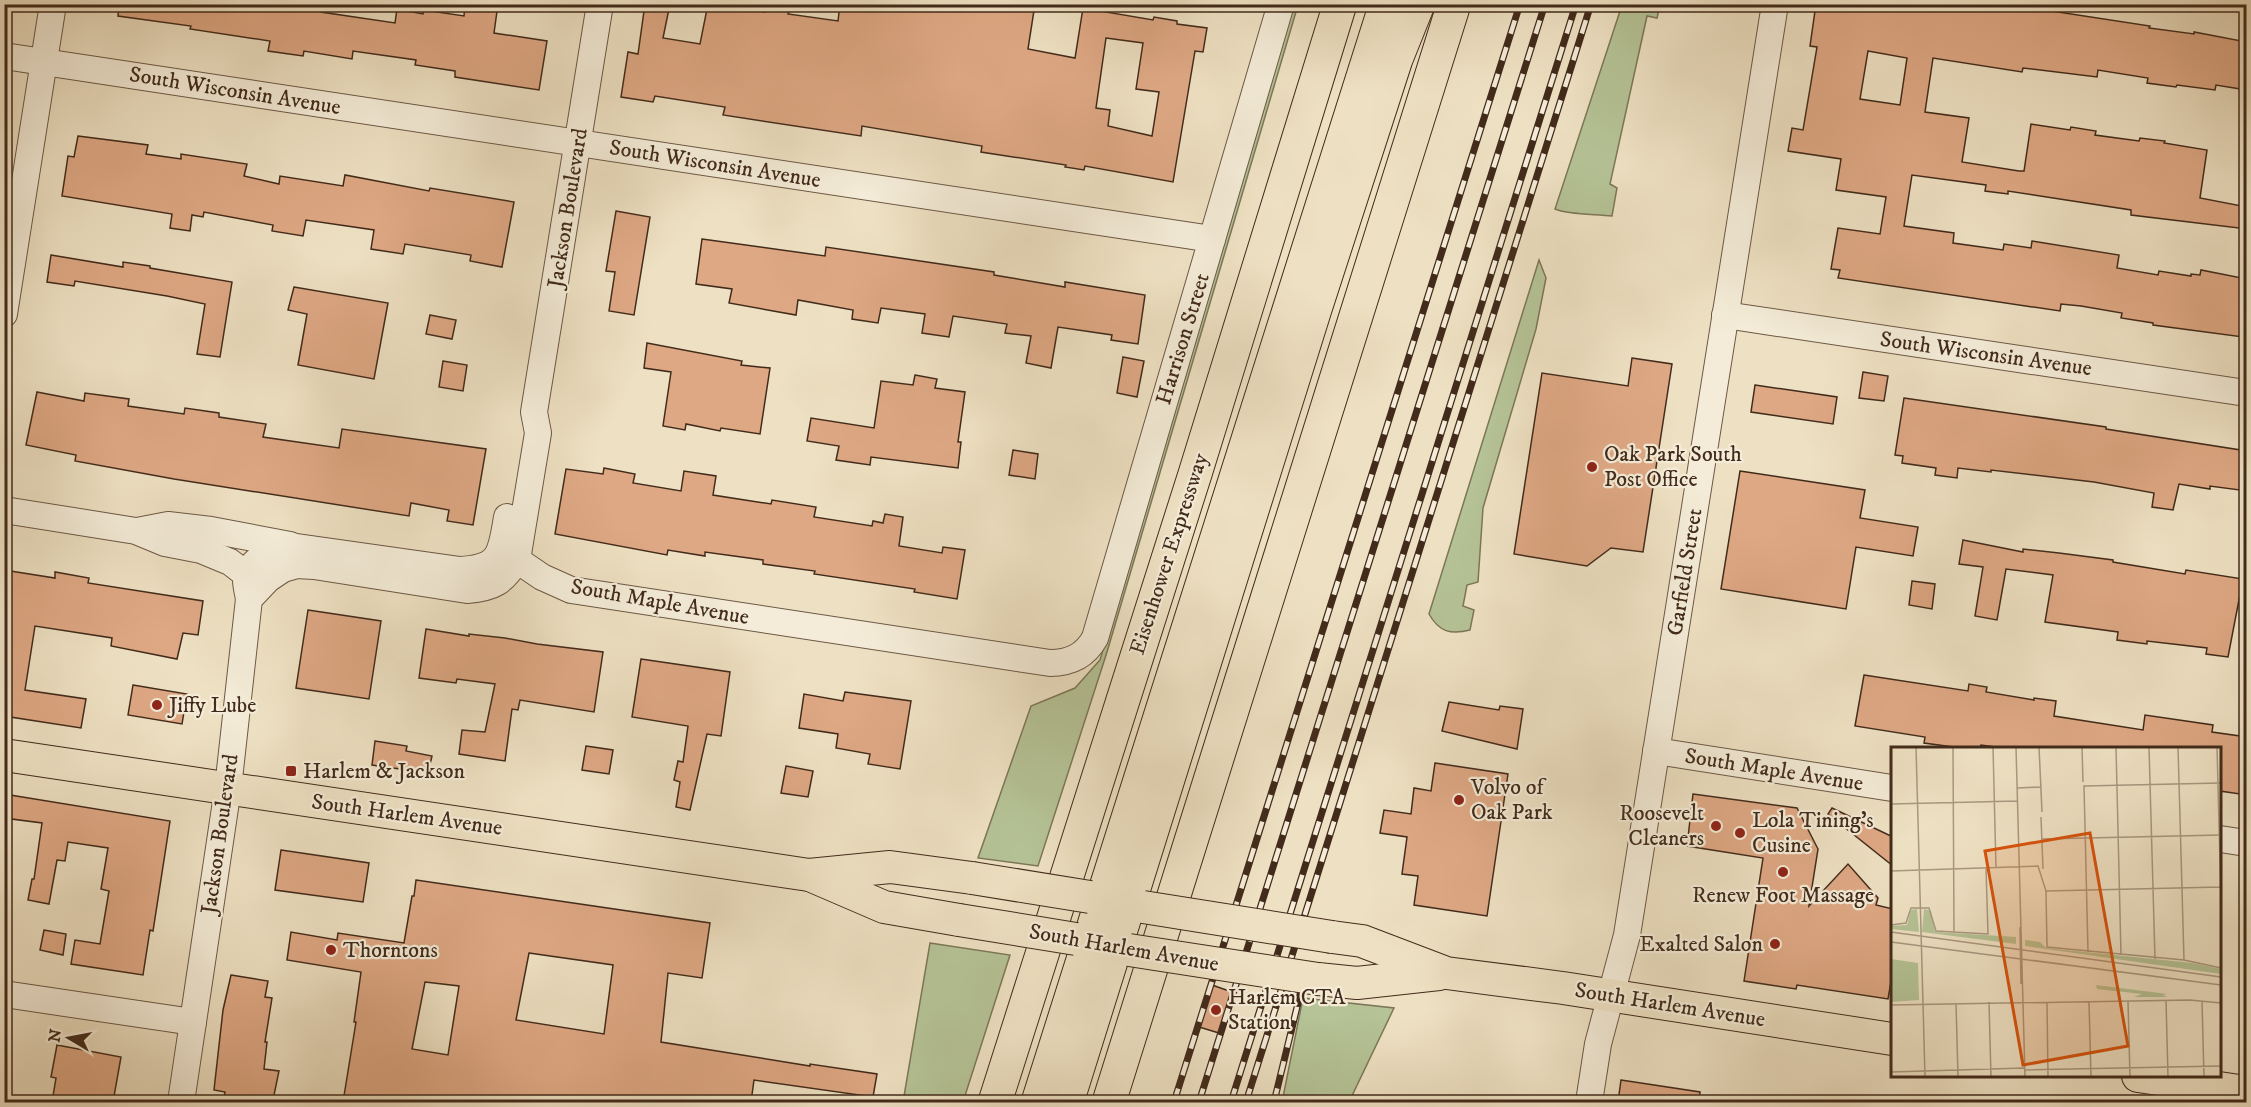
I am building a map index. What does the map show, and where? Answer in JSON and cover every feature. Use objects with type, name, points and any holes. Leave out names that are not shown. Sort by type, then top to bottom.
[{"type":"highway","name":"Eisenhower Expressway","points":[[995,1102],[1341,4]]},
{"type":"highway","points":[[1068,1102],[1103,944],[1386,4]]},
{"type":"highway","points":[[1116,902],[1396,59],[1418,4]]},
{"type":"highway","points":[[1109,1102],[1454,4]]},
{"type":"highway","points":[[1038,1102],[1103,944]]},
{"type":"main road","name":"South Harlem Avenue","points":[[4,755],[809,875],[890,867],[972,878],[1362,941],[1446,973],[1891,1039]]},
{"type":"main road","name":"South Harlem Avenue","points":[[809,875],[884,907],[1318,979],[1357,983],[1446,973]]},
{"type":"main road","points":[[2145,1077],[2247,1092]]},
{"type":"street","points":[[4,314],[52,4]]},
{"type":"street","name":"Jackson Boulevard","points":[[510,554],[538,433],[534,412],[600,4]]},
{"type":"street","name":"Harrison Street","points":[[1067,663],[1089,649],[1095,638],[1281,4]]},
{"type":"street","name":"Garfield Street","points":[[1612,996],[1627,935],[1775,4]]},
{"type":"street","name":"South Wisconsin Avenue","points":[[4,56],[1212,239]]},
{"type":"street","name":"South Wisconsin Avenue","points":[[1725,315],[2247,393]]},
{"type":"street","points":[[4,510],[136,531],[165,543],[201,550],[230,562],[248,587]]},
{"type":"street","points":[[136,531],[168,525],[211,530],[290,546],[460,570],[476,569],[489,564],[498,557],[510,554],[508,574],[497,584],[483,589],[467,590],[297,565],[283,569],[248,587]]},
{"type":"street","points":[[248,587],[251,568],[262,557],[275,549],[290,546]]},
{"type":"street","name":"South Maple Avenue","points":[[510,554],[542,577],[571,590],[1050,663],[1067,663]]},
{"type":"street","name":"Jackson Boulevard","points":[[181,1102],[228,788],[248,587]]},
{"type":"street","name":"South Maple Avenue","points":[[1656,752],[1891,788]]},
{"type":"street","points":[[2221,839],[2247,843]]},
{"type":"street","points":[[4,994],[193,1022]]},
{"type":"street","points":[[1589,1102],[1598,1044],[1612,996]]},
{"type":"green space","points":[[1292,5],[1298,5],[1107,652],[1038,866],[978,858],[1031,706],[1075,688],[1100,660]]},
{"type":"green space","points":[[1622,5],[1660,5],[1657,18],[1647,16],[1610,184],[1617,188],[1612,216],[1561,211],[1555,209]]},
{"type":"green space","points":[[1539,260],[1546,278],[1536,329],[1483,508],[1478,582],[1467,585],[1463,606],[1474,610],[1470,630],[1446,631],[1437,625],[1429,614]]},
{"type":"green space","points":[[930,943],[1010,955],[963,1102],[903,1102]]},
{"type":"green space","points":[[1303,998],[1394,1008],[1349,1102],[1282,1102]]},
{"type":"building","points":[[119,4],[322,4],[321,12],[395,23],[397,9],[423,14],[424,10],[464,16],[465,4],[498,4],[494,33],[547,41],[539,90],[455,77],[455,71],[415,65],[416,60],[353,51],[352,59],[304,51],[303,56],[268,51],[270,41],[190,29],[191,26],[118,16]]},
{"type":"building","points":[[645,4],[670,4],[663,38],[700,44],[708,4],[728,4],[765,12],[766,7],[789,12],[788,14],[838,21],[840,4],[1035,4],[1028,49],[1075,58],[1083,8],[1153,20],[1154,17],[1177,21],[1177,24],[1207,28],[1203,52],[1195,51],[1173,182],[1085,166],[1084,170],[1065,167],[1066,165],[981,152],[982,146],[862,126],[861,136],[723,115],[725,107],[655,96],[653,102],[621,97],[628,52],[638,54]],"holes":[[[1106,38],[1143,43],[1136,89],[1159,92],[1152,136],[1108,126],[1110,110],[1096,108]]]},
{"type":"building","points":[[1816,4],[2005,4],[2247,42],[2247,90],[2216,85],[2215,90],[2177,85],[2176,87],[2147,83],[2148,78],[2098,70],[2097,77],[2023,68],[2022,72],[1933,58],[1925,112],[1969,118],[1962,162],[2019,171],[2024,171],[2031,124],[2070,130],[2071,127],[2096,131],[2095,135],[2139,141],[2140,138],[2165,141],[2164,143],[2207,150],[2200,198],[2247,207],[2247,229],[2131,215],[2131,210],[2008,191],[2008,194],[1985,191],[1986,185],[1912,175],[1904,226],[1954,233],[1953,243],[2003,250],[2004,244],[2031,248],[2032,241],[2119,255],[2117,268],[2158,275],[2159,271],[2191,276],[2191,274],[2200,275],[2201,270],[2247,279],[2247,324],[2245,324],[2243,337],[2153,325],[2153,323],[2121,318],[2122,313],[2081,306],[2061,304],[2060,311],[1838,278],[1840,270],[1831,269],[1838,228],[1880,234],[1886,197],[1836,190],[1841,159],[1788,151],[1792,128],[1803,130],[1817,47],[1810,46]],"holes":[[[1868,51],[1907,58],[1900,105],[1860,99]]]},
{"type":"building","points":[[78,136],[148,145],[146,154],[181,159],[181,154],[247,164],[244,176],[279,184],[280,176],[343,186],[345,175],[429,191],[430,188],[514,202],[502,267],[470,261],[471,255],[405,244],[403,254],[371,249],[374,230],[306,220],[303,236],[272,231],[273,225],[204,212],[203,217],[192,215],[190,231],[170,228],[172,214],[62,196],[68,156],[74,157]]},
{"type":"building","points":[[616,211],[650,217],[634,315],[609,311],[615,272],[606,271]]},
{"type":"building","points":[[702,239],[825,256],[826,247],[994,272],[994,275],[1065,287],[1065,282],[1145,295],[1138,344],[1111,340],[1112,335],[1058,327],[1051,368],[1026,363],[1031,336],[1005,333],[1007,324],[953,316],[949,337],[922,333],[925,314],[881,308],[878,323],[852,319],[853,310],[798,300],[796,315],[729,303],[732,289],[696,284]]},
{"type":"building","points":[[51,255],[123,267],[123,262],[150,266],[150,268],[232,282],[220,357],[197,354],[205,304],[75,281],[74,286],[47,282]]},
{"type":"building","points":[[294,287],[388,303],[374,379],[298,365],[307,314],[288,310]]},
{"type":"building","points":[[430,315],[456,320],[452,339],[426,334]]},
{"type":"building","points":[[647,343],[742,361],[741,365],[770,368],[760,434],[721,428],[720,431],[686,424],[685,430],[663,426],[671,372],[644,368]]},
{"type":"building","points":[[1123,357],[1144,361],[1137,397],[1117,393]]},
{"type":"building","name":"Oak Park South Post Office","points":[[1632,358],[1672,364],[1643,552],[1611,548],[1587,566],[1514,554],[1542,373],[1628,386]]},
{"type":"building","points":[[443,361],[467,365],[463,391],[439,387]]},
{"type":"building","points":[[1863,372],[1888,376],[1884,401],[1859,398]]},
{"type":"building","points":[[915,375],[937,379],[935,388],[965,392],[958,442],[961,442],[958,468],[871,457],[870,465],[836,460],[839,446],[807,441],[811,418],[874,428],[881,381],[913,385]]},
{"type":"building","points":[[1755,385],[1837,397],[1833,424],[1751,412]]},
{"type":"building","points":[[37,392],[84,401],[85,393],[129,399],[128,406],[184,414],[185,408],[219,413],[219,417],[266,424],[263,437],[339,448],[342,429],[486,449],[473,525],[447,521],[449,510],[411,503],[409,516],[75,461],[76,455],[26,445]]},
{"type":"building","points":[[1904,398],[2106,427],[2106,429],[2247,451],[2247,491],[2179,484],[2173,510],[2152,507],[2154,493],[2094,482],[1958,468],[1957,478],[1935,475],[1936,468],[1902,463],[1903,456],[1895,455]]},
{"type":"building","points":[[1013,450],[1038,454],[1035,479],[1009,475]]},
{"type":"building","points":[[604,468],[635,474],[633,483],[681,491],[684,471],[716,476],[713,495],[771,504],[772,500],[816,507],[814,517],[872,526],[873,521],[883,523],[885,514],[903,517],[899,546],[942,553],[943,547],[965,550],[957,599],[914,592],[915,589],[763,564],[763,560],[705,552],[705,556],[668,550],[667,555],[555,534],[566,469],[603,474]]},
{"type":"building","points":[[1740,471],[1865,490],[1860,518],[1918,527],[1913,556],[1856,547],[1846,609],[1721,589]]},
{"type":"building","points":[[1963,540],[2023,552],[2023,549],[2059,553],[2113,560],[2113,562],[2185,574],[2186,570],[2243,579],[2228,657],[2206,654],[2207,648],[2117,640],[2118,632],[2045,622],[2053,575],[2006,569],[1997,620],[1975,616],[1983,567],[1959,564]]},
{"type":"building","points":[[4,570],[55,578],[55,572],[89,578],[88,583],[203,601],[198,635],[183,633],[177,659],[111,646],[112,638],[35,626],[25,690],[86,699],[81,728],[4,716]]},
{"type":"building","points":[[1912,581],[1935,584],[1932,609],[1909,605]]},
{"type":"building","points":[[308,610],[381,621],[369,699],[296,688]]},
{"type":"building","points":[[426,629],[603,652],[594,712],[520,700],[518,710],[512,709],[505,761],[459,754],[462,730],[485,732],[495,684],[457,679],[456,683],[419,678]]},
{"type":"building","points":[[641,659],[730,672],[721,736],[707,734],[690,810],[676,807],[680,782],[674,780],[678,761],[683,762],[688,726],[632,717]]},
{"type":"building","points":[[1864,675],[1968,691],[1969,684],[1987,687],[1986,692],[2034,700],[2034,698],[2056,701],[2054,716],[2143,730],[2145,715],[2213,725],[2212,732],[2247,737],[2247,758],[2240,794],[2221,791],[2221,747],[1996,747],[1981,745],[1980,747],[1954,747],[1924,743],[1925,737],[1855,726]]},
{"type":"building","name":"Jiffy Lube","points":[[133,685],[187,694],[182,724],[128,715]]},
{"type":"building","points":[[845,692],[911,701],[900,769],[868,764],[870,754],[836,748],[838,734],[799,728],[804,694],[843,701]]},
{"type":"building","points":[[1449,702],[1499,710],[1500,706],[1523,709],[1517,749],[1442,731]]},
{"type":"building","points":[[375,741],[407,746],[406,751],[432,756],[428,773],[372,765]]},
{"type":"building","points":[[586,746],[613,750],[609,774],[582,770]]},
{"type":"building","name":"Volvo of Oak Park","points":[[1435,763],[1508,774],[1487,916],[1414,905],[1418,876],[1402,874],[1407,837],[1380,833],[1384,810],[1411,814],[1414,788],[1431,791]]},
{"type":"building","points":[[786,766],[813,771],[808,797],[781,793]]},
{"type":"building","points":[[4,794],[170,821],[153,931],[150,930],[143,975],[71,964],[75,940],[100,944],[109,891],[101,889],[108,848],[68,842],[65,861],[57,860],[49,904],[28,900],[32,879],[34,879],[42,823],[4,818]]},
{"type":"building","points":[[1693,794],[1797,808],[1818,849],[1809,906],[1848,864],[1878,898],[1876,905],[1891,909],[1891,982],[1888,999],[1797,985],[1796,989],[1744,981],[1763,858],[1687,846]]},
{"type":"building","points":[[1832,808],[1891,836],[1891,864],[1828,814]]},
{"type":"building","name":"Thorntons","points":[[281,850],[369,863],[363,902],[275,890]]},
{"type":"building","points":[[416,880],[710,923],[702,978],[668,973],[661,1042],[810,1066],[810,1064],[877,1074],[873,1097],[754,1080],[751,1102],[343,1102],[356,1022],[354,1022],[361,972],[287,960],[291,932],[337,940],[338,933],[404,943],[412,896],[414,896]],"holes":[[[529,953],[613,965],[604,1034],[516,1020]],[[425,982],[459,986],[448,1055],[412,1049]]]},
{"type":"building","points":[[44,930],[66,934],[63,955],[40,950]]},
{"type":"building","points":[[231,975],[268,981],[265,997],[272,998],[265,1042],[267,1042],[264,1069],[279,1071],[273,1100],[262,1098],[261,1102],[224,1097],[225,1092],[214,1090],[223,1010]]},
{"type":"building","name":"Harlem CTA Station","points":[[1212,985],[1232,992],[1219,1033],[1199,1027]]},
{"type":"building","points":[[57,1045],[121,1057],[113,1102],[52,1102],[56,1078],[51,1077]]},
{"type":"building","points":[[1621,1080],[1700,1092],[1699,1102],[1618,1102]]},
{"type":"railway","points":[[1174,1102],[1520,4]]},
{"type":"railway","points":[[1199,1102],[1545,4]]},
{"type":"railway","points":[[1231,1102],[1576,4]]},
{"type":"railway","points":[[1246,1102],[1591,4]]},
{"type":"railway","points":[[1274,1102],[1307,966]]},
{"type":"place","name":"Oak Park South Post Office","points":[[1592,467]]},
{"type":"place","name":"Jiffy Lube","points":[[157,705]]},
{"type":"place","name":"Harlem & Jackson","points":[[291,771]]},
{"type":"place","name":"Volvo of Oak Park","points":[[1459,800]]},
{"type":"place","name":"Roosevelt Cleaners","points":[[1716,826]]},
{"type":"place","name":"Lola Tining's Cusine","points":[[1740,833]]},
{"type":"place","name":"Renew Foot Massage","points":[[1783,872]]},
{"type":"place","name":"Exalted Salon","points":[[1775,944]]},
{"type":"place","name":"Thorntons","points":[[331,950]]},
{"type":"place","name":"Harlem CTA Station","points":[[1216,1010]]}]
